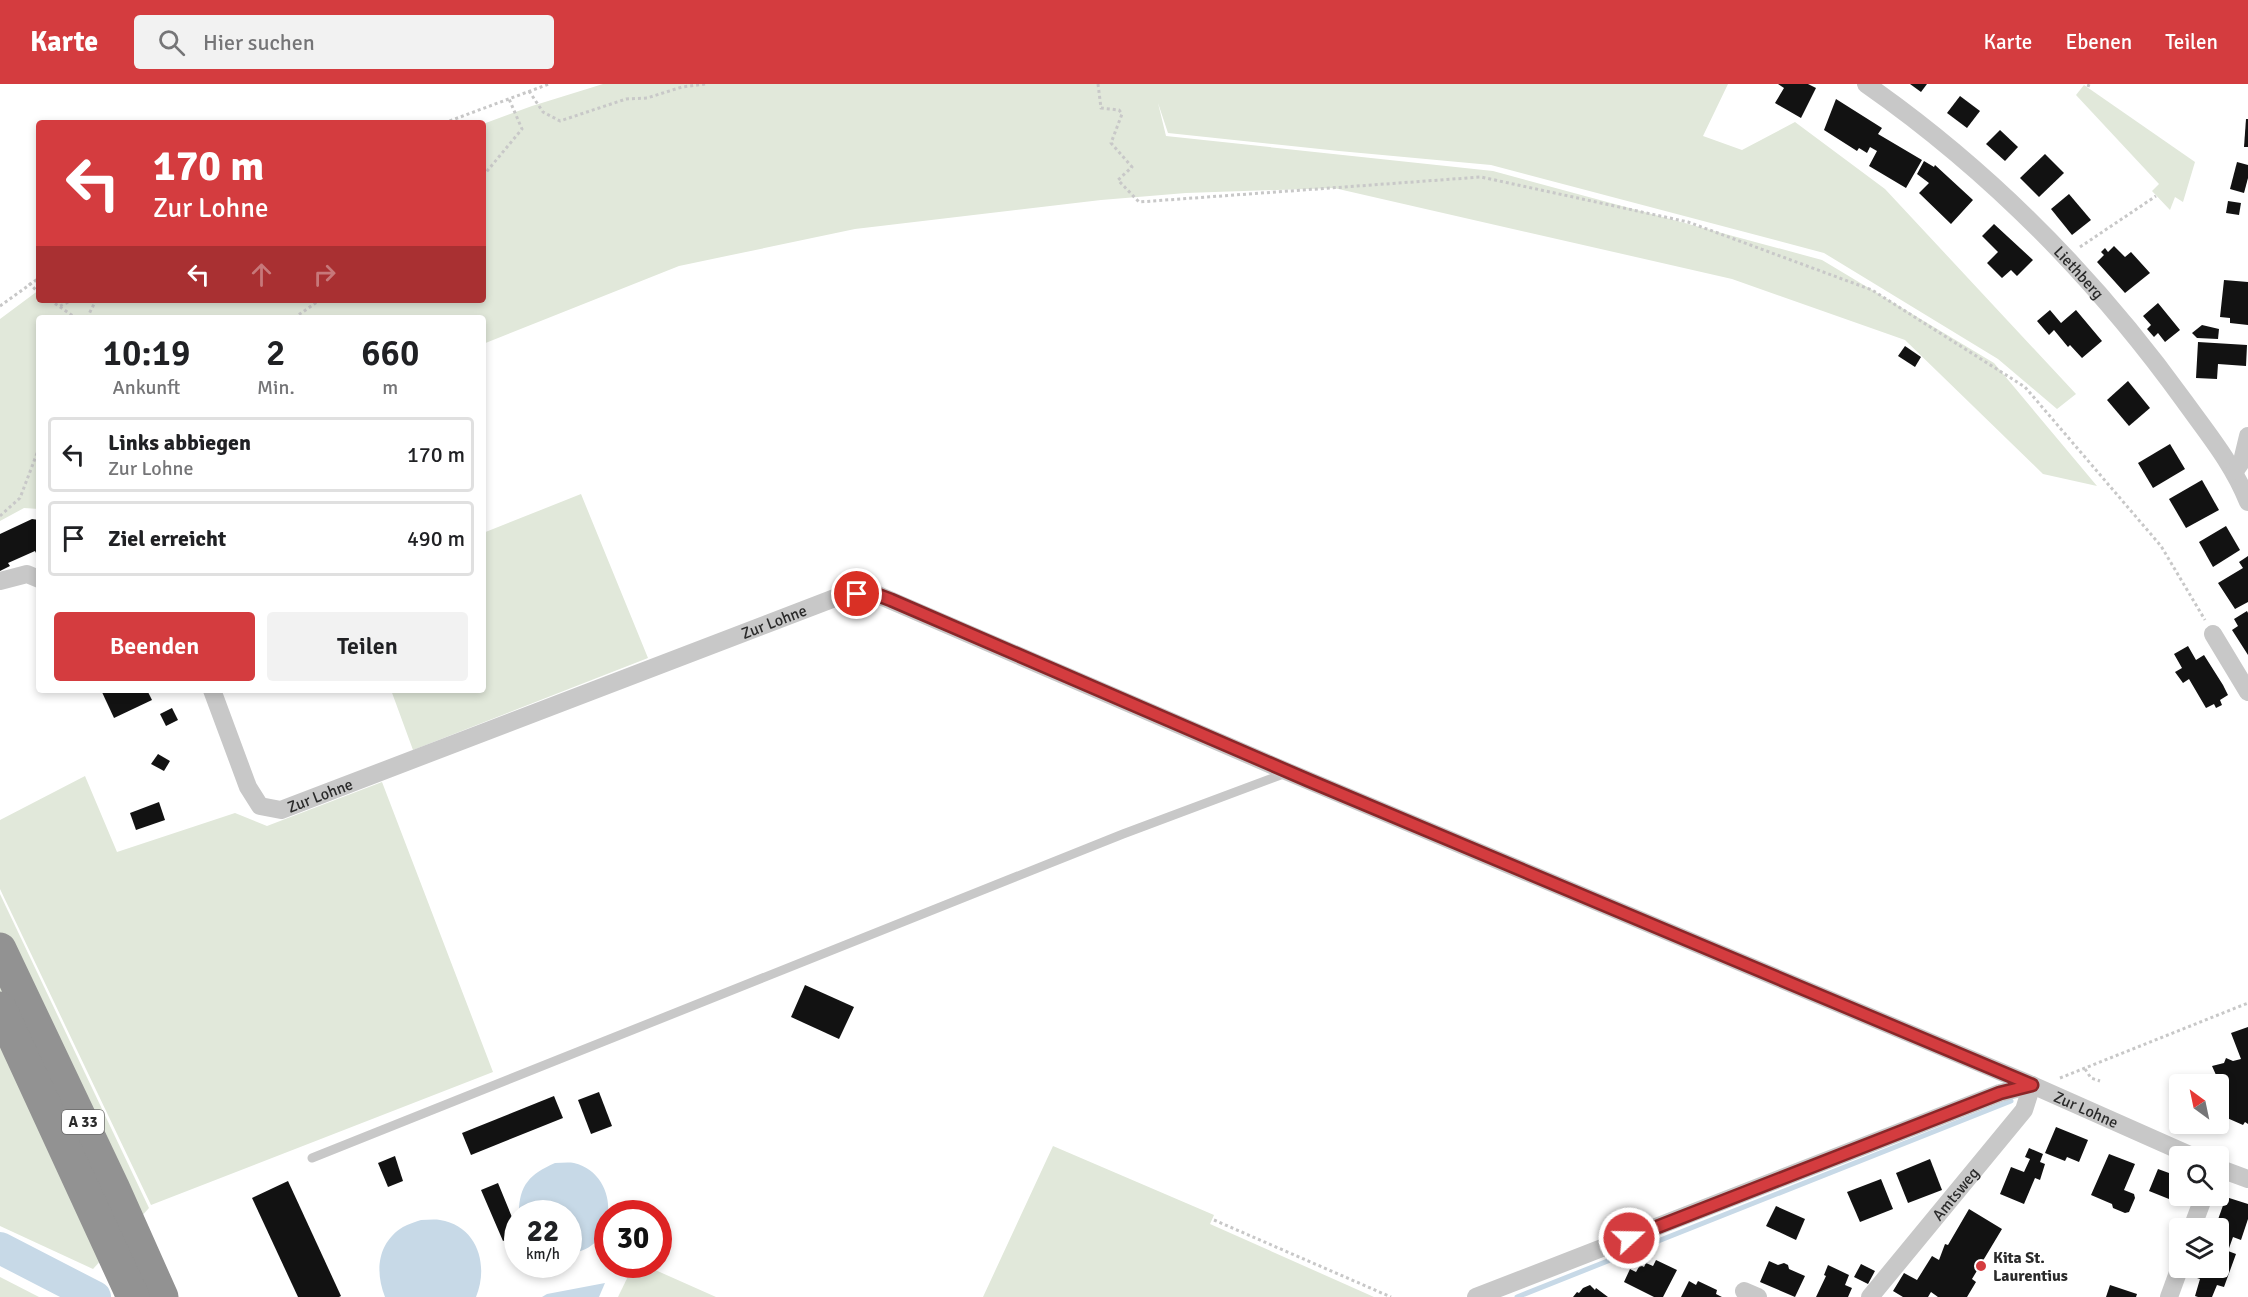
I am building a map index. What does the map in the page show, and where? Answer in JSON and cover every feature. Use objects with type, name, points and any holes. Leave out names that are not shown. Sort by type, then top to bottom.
[{"type":"highway","name":"A 33","points":[[0,949],[113,1186],[162,1297]]},
{"type":"highway","name":"A 33","points":[[0,1008],[133,1297]]},
{"type":"street","name":"Liethberg","points":[[1866,84],[1980,174],[2066,256],[2157,363],[2235,471],[2248,501]]},
{"type":"street","points":[[2235,471],[2242,461],[2248,436]]},
{"type":"street","points":[[0,580],[27,574],[36,578]]},
{"type":"street","name":"Zur Lohne","points":[[213,693],[248,787],[260,806],[281,810],[840,596],[878,595],[1288,772],[2032,1085],[2169,1146]]},
{"type":"street","points":[[2213,634],[2248,692]]},
{"type":"street","points":[[1476,1297],[2000,1093],[2032,1085]]},
{"type":"street","name":"Amtsweg","points":[[1870,1297],[2024,1110],[2032,1085]]},
{"type":"street","points":[[2229,1172],[2248,1179]]},
{"type":"street","points":[[2169,1297],[2176,1278]]},
{"type":"lane","points":[[312,1158],[1123,834],[1288,772]]},
{"type":"path","points":[[452,120],[549,84]]},
{"type":"path","points":[[529,91],[543,112],[560,121],[626,99],[647,98],[682,87],[706,84]]},
{"type":"path","points":[[1098,84],[1101,108],[1119,110],[1122,114],[1111,143],[1132,167],[1118,180],[1139,202],[1481,177],[1688,222],[1872,290],[2025,387],[2161,546],[2213,634]]},
{"type":"path","points":[[486,172],[522,129],[509,99]]},
{"type":"path","points":[[2076,249],[2156,196]]},
{"type":"path","points":[[0,306],[36,280]]},
{"type":"path","points":[[29,283],[36,290]]},
{"type":"path","points":[[55,303],[72,315]]},
{"type":"path","points":[[60,306],[66,303]]},
{"type":"path","points":[[298,315],[316,303]]},
{"type":"path","points":[[0,516],[20,498],[36,456]]},
{"type":"path","points":[[2032,1085],[2085,1069],[2248,1003]]},
{"type":"path","points":[[2085,1069],[2091,1078],[2100,1081]]},
{"type":"path","points":[[1214,1221],[1391,1297]]},
{"type":"shaded area","points":[[603,84],[1728,84],[1703,136],[1742,150],[1795,122],[1885,189],[2076,394],[2057,409],[1998,359],[1824,253],[1491,165],[1168,133],[1158,103],[1166,136],[1493,171],[1822,260],[1994,363],[2097,486],[2043,474],[1905,340],[1732,279],[1334,188],[1186,193],[1101,200],[855,229],[679,266],[486,343],[486,315],[36,315],[36,509],[24,508],[0,521],[0,319],[36,292],[36,303],[486,303],[486,123]]},
{"type":"shaded area","points":[[2084,85],[2195,162],[2183,202],[2175,197],[2170,210],[2152,191],[2159,184],[2076,95]]},
{"type":"shaded area","points":[[581,494],[648,658],[413,750],[392,693],[486,693],[486,532]]},
{"type":"shaded area","points":[[85,776],[117,852],[235,813],[267,826],[382,782],[493,1072],[151,1205],[0,889],[0,820]]},
{"type":"shaded area","points":[[0,894],[149,1208],[93,1269],[0,1226]]},
{"type":"shaded area","points":[[1053,1146],[1214,1215],[1210,1224],[1374,1297],[983,1297]]},
{"type":"shaded area","points":[[0,1277],[39,1297],[0,1297]]},
{"type":"shaded area","points":[[672,1277],[716,1297],[618,1297],[627,1278]]},
{"type":"water","points":[[555,1163],[574,1163],[590,1170],[601,1182],[607,1200],[594,1200],[594,1242],[585,1249],[582,1250],[582,1200],[520,1200],[524,1188],[539,1172]]},
{"type":"water","points":[[421,1220],[438,1220],[453,1224],[472,1239],[477,1249],[481,1273],[476,1297],[385,1297],[379,1268],[383,1250],[394,1234],[405,1226]]},
{"type":"water","points":[[605,1283],[599,1297],[542,1297],[547,1294]]},
{"type":"building","points":[[1778,84],[1808,84],[1816,88],[1801,118],[1775,103],[1784,88]]},
{"type":"building","points":[[1910,84],[1927,84],[1921,92]]},
{"type":"building","points":[[1960,96],[1980,111],[1967,128],[1947,113]]},
{"type":"building","points":[[1836,99],[1882,128],[1878,134],[1922,160],[1906,188],[1869,166],[1877,151],[1870,147],[1867,153],[1859,148],[1857,151],[1824,130]]},
{"type":"building","points":[[2246,119],[2248,119],[2248,147],[2244,147]]},
{"type":"building","points":[[2000,130],[2018,147],[2005,161],[1986,144]]},
{"type":"building","points":[[2045,154],[2064,173],[2039,197],[2020,178]]},
{"type":"building","points":[[1924,161],[1934,167],[1935,165],[1973,200],[1951,224],[1919,193],[1929,183],[1917,174]]},
{"type":"building","points":[[2237,162],[2248,165],[2248,178],[2244,193],[2230,189]]},
{"type":"building","points":[[2069,194],[2091,220],[2072,235],[2051,209]]},
{"type":"building","points":[[2228,201],[2241,203],[2239,215],[2226,213]]},
{"type":"building","points":[[1994,224],[2033,260],[2017,276],[2011,270],[2002,278],[1987,263],[1998,252],[1982,236]]},
{"type":"building","points":[[2114,246],[2125,257],[2131,252],[2150,273],[2125,293],[2097,262],[2104,255],[2101,252],[2105,248],[2108,252]]},
{"type":"building","points":[[2224,280],[2248,282],[2248,325],[2230,323],[2230,318],[2220,317]]},
{"type":"building","points":[[2158,303],[2180,330],[2165,342],[2158,333],[2154,337],[2147,329],[2151,325],[2143,316]]},
{"type":"building","points":[[2050,310],[2061,323],[2076,310],[2102,341],[2082,358],[2070,345],[2068,347],[2054,330],[2049,335],[2037,321]]},
{"type":"building","points":[[2202,325],[2219,329],[2218,339],[2197,338],[2192,333]]},
{"type":"building","points":[[2198,342],[2247,345],[2246,366],[2218,364],[2217,379],[2196,378]]},
{"type":"building","points":[[1905,346],[1921,357],[1915,367],[1898,356]]},
{"type":"building","points":[[2128,381],[2150,408],[2129,426],[2107,400]]},
{"type":"building","points":[[2170,444],[2185,469],[2153,488],[2138,463]]},
{"type":"building","points":[[2202,480],[2219,510],[2186,528],[2169,499]]},
{"type":"building","points":[[32,519],[36,520],[36,553],[35,551],[8,563],[10,566],[0,571],[0,534]]},
{"type":"building","points":[[2226,526],[2240,550],[2213,567],[2199,542]]},
{"type":"building","points":[[2248,556],[2248,602],[2235,609],[2218,583],[2243,568],[2239,562]]},
{"type":"building","points":[[2247,611],[2248,655],[2232,630],[2238,626],[2234,619]]},
{"type":"building","points":[[2188,646],[2196,660],[2204,655],[2223,685],[2228,695],[2220,700],[2222,705],[2216,708],[2214,704],[2206,708],[2189,679],[2183,683],[2175,672],[2182,668],[2174,654]]},
{"type":"building","points":[[102,693],[148,693],[152,700],[114,718]]},
{"type":"building","points":[[172,708],[178,720],[166,726],[160,714]]},
{"type":"building","points":[[158,754],[170,761],[164,771],[151,764]]},
{"type":"building","points":[[159,802],[165,820],[136,830],[130,813]]},
{"type":"building","points":[[805,985],[854,1007],[839,1039],[791,1017]]},
{"type":"building","points":[[2248,1027],[2248,1124],[2245,1122],[2243,1125],[2229,1119],[2229,1074],[2216,1074],[2212,1066],[2224,1063],[2226,1058],[2233,1061],[2241,1059],[2231,1033]]},
{"type":"building","points":[[599,1092],[612,1126],[591,1134],[578,1100]]},
{"type":"building","points":[[554,1096],[563,1118],[471,1155],[462,1133]]},
{"type":"building","points":[[2056,1127],[2088,1140],[2079,1162],[2067,1157],[2065,1161],[2045,1153]]},
{"type":"building","points":[[2029,1148],[2043,1154],[2040,1162],[2045,1164],[2040,1180],[2035,1178],[2024,1204],[2000,1194],[2011,1167],[2024,1172],[2030,1159],[2025,1157]]},
{"type":"building","points":[[2109,1154],[2135,1164],[2124,1190],[2134,1194],[2135,1198],[2129,1212],[2125,1213],[2113,1208],[2112,1204],[2091,1195]]},
{"type":"building","points":[[395,1156],[403,1181],[388,1187],[378,1163]]},
{"type":"building","points":[[1930,1159],[1942,1190],[1908,1203],[1896,1173]]},
{"type":"building","points":[[2158,1169],[2169,1173],[2169,1199],[2149,1191]]},
{"type":"building","points":[[1881,1179],[1893,1209],[1860,1222],[1847,1192]]},
{"type":"building","points":[[288,1181],[341,1296],[339,1297],[298,1297],[252,1198]]},
{"type":"building","points":[[498,1183],[505,1200],[504,1241],[503,1241],[481,1190]]},
{"type":"building","points":[[2229,1198],[2248,1204],[2248,1219],[2241,1240],[2233,1237],[2229,1248],[2229,1218],[2219,1218],[2223,1206],[2229,1206]]},
{"type":"building","points":[[1776,1206],[1805,1219],[1796,1240],[1766,1226]]},
{"type":"building","points":[[1969,1209],[2002,1229],[1972,1279],[1976,1282],[1967,1297],[1938,1297],[1931,1292],[1928,1297],[1903,1297],[1893,1291],[1904,1273],[1917,1280],[1932,1256],[1939,1260],[1945,1244],[1948,1245]]},
{"type":"building","points":[[2229,1251],[2236,1254],[2229,1273]]},
{"type":"building","points":[[1656,1260],[1677,1270],[1663,1297],[1654,1297],[1624,1282],[1630,1269],[1636,1272],[1640,1265],[1644,1267],[1646,1263],[1653,1266]]},
{"type":"building","points":[[1769,1261],[1778,1265],[1784,1263],[1789,1269],[1805,1276],[1795,1297],[1760,1282]]},
{"type":"building","points":[[1861,1264],[1875,1271],[1868,1284],[1854,1277]]},
{"type":"building","points":[[1828,1265],[1849,1275],[1845,1285],[1852,1288],[1848,1297],[1816,1297],[1826,1276],[1824,1275]]},
{"type":"building","points":[[2197,1278],[2227,1278],[2224,1287],[2217,1285],[2212,1297],[2195,1296],[2200,1279]]},
{"type":"building","points":[[1689,1281],[1696,1285],[1698,1281],[1717,1290],[1716,1294],[1722,1297],[1681,1297]]},
{"type":"building","points":[[1590,1285],[1595,1290],[1596,1288],[1608,1297],[1573,1297]]},
{"type":"building","points":[[2110,1285],[2137,1294],[2136,1297],[2106,1297]]},
{"type":"waterway","points":[[1517,1297],[2011,1101]]},
{"type":"waterway","points":[[0,1248],[95,1297]]},
{"type":"place","name":"Kita St. Laurentius","points":[[1981,1266]]},
{"type":"route","points":[[857,594],[878,595],[891,600],[1310,781],[2032,1085],[2000,1093],[1629,1238]]}]
